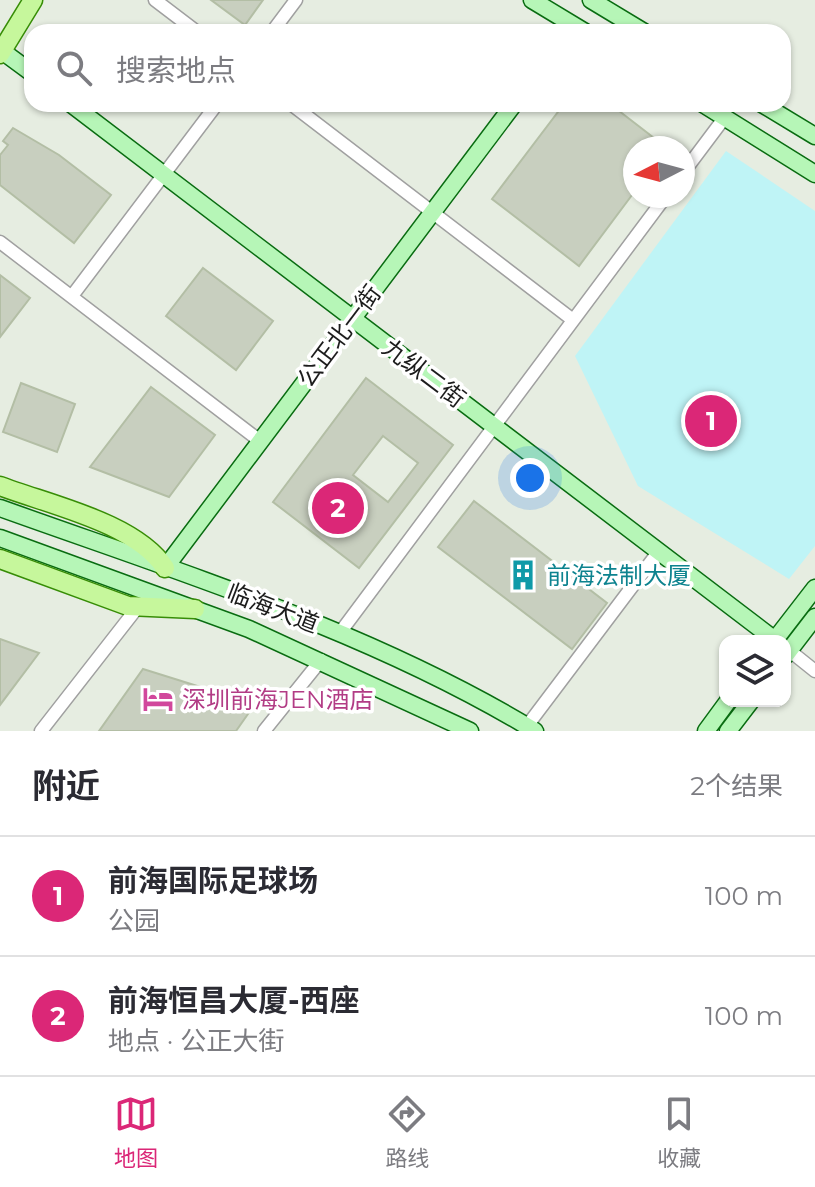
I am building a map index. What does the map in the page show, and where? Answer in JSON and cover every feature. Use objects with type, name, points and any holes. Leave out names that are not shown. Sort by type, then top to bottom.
[{"type":"main road","points":[[1,52],[33,0]]},
{"type":"main road","points":[[0,486],[128,534],[150,548],[165,568]]},
{"type":"main road","points":[[0,559],[137,608],[195,609]]},
{"type":"street","points":[[155,0],[186,24]]},
{"type":"street","points":[[278,24],[296,0]]},
{"type":"street","points":[[532,0],[566,24]]},
{"type":"street","points":[[591,0],[631,24]]},
{"type":"street","points":[[1,52],[24,68]]},
{"type":"street","name":"九纵二街","points":[[81,112],[767,635]]},
{"type":"street","points":[[72,296],[211,112]]},
{"type":"street","points":[[301,112],[573,320]]},
{"type":"street","name":"公正北一街","points":[[165,568],[508,112]]},
{"type":"street","points":[[717,112],[815,174]]},
{"type":"street","points":[[775,112],[815,136]]},
{"type":"street","points":[[695,157],[725,117]]},
{"type":"street","points":[[339,634],[657,208]]},
{"type":"street","points":[[0,242],[260,441]]},
{"type":"street","name":"临海大道","points":[[0,508],[339,634],[418,669],[531,728]]},
{"type":"street","name":"临海大道","points":[[0,538],[195,609],[321,660],[470,731]]},
{"type":"street","points":[[531,728],[659,551]]},
{"type":"street","points":[[787,635],[815,588]]},
{"type":"street","points":[[41,731],[137,608]]},
{"type":"street","points":[[791,637],[815,617]]},
{"type":"street","name":"九纵二街","points":[[791,653],[815,671]]},
{"type":"street","points":[[264,731],[321,660]]},
{"type":"street","points":[[706,731],[724,707]]},
{"type":"street","points":[[728,731],[746,707]]},
{"type":"shaded area","points":[[726,151],[815,211],[815,546],[789,579],[638,486],[575,356],[684,208],[695,208],[695,193]]},
{"type":"building","points":[[211,0],[263,0],[244,24]]},
{"type":"building","points":[[558,112],[620,112],[651,136],[623,136],[623,207],[579,266],[492,199]]},
{"type":"building","points":[[13,128],[59,155],[111,195],[74,243],[0,185],[0,155],[8,145],[3,141]]},
{"type":"building","points":[[203,268],[273,321],[236,370],[166,316]]},
{"type":"building","points":[[0,275],[30,298],[0,337]]},
{"type":"building","points":[[366,378],[453,445],[359,568],[273,502]],"holes":[[[383,436],[418,463],[388,502],[353,475]]]},
{"type":"building","points":[[21,383],[75,404],[57,452],[3,432]]},
{"type":"building","points":[[151,387],[215,435],[169,497],[90,467]]},
{"type":"building","name":"前海法制大厦","points":[[474,501],[607,603],[572,649],[438,547]]},
{"type":"building","points":[[0,639],[39,653],[0,705]]},
{"type":"building","points":[[143,669],[255,704],[236,731],[99,731]]},
{"type":"place","name":"前海国际足球场","points":[[711,421]]},
{"type":"place","name":"前海恒昌大厦-西座","points":[[338,508]]},
{"type":"place","name":"前海法制大厦","points":[[523,575]]},
{"type":"place","name":"深圳前海JEN酒店","points":[[158,699]]}]
